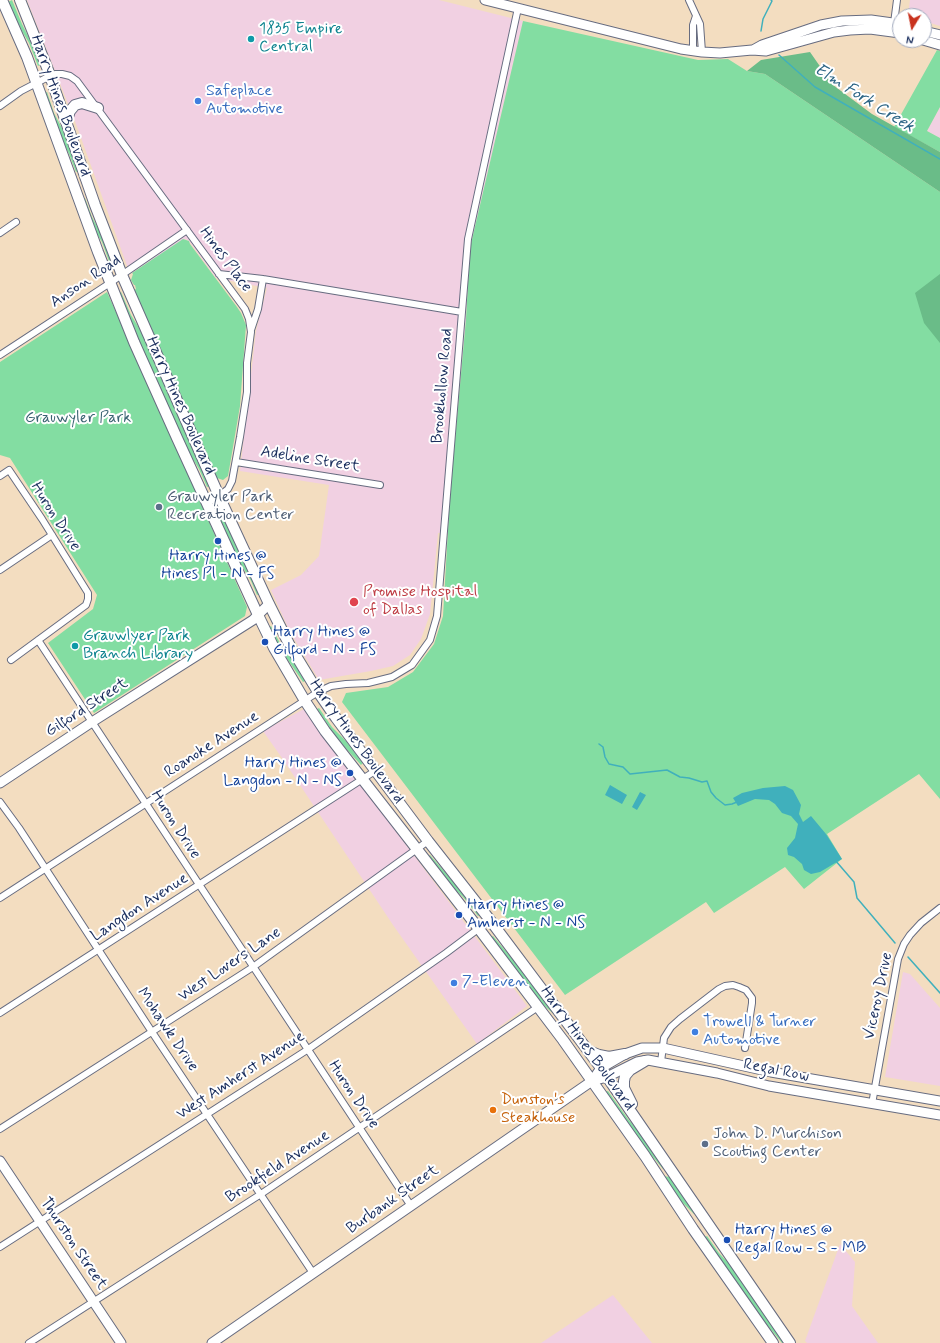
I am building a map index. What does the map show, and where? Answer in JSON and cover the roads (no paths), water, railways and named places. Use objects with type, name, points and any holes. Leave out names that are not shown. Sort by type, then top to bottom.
[{"type":"main road","name":"Harry Hines Boulevard","points":[[2,0],[25,53],[110,283],[144,363],[274,648],[305,701],[325,731],[480,929],[538,1007],[645,1156],[693,1229],[773,1343]]},
{"type":"main road","name":"Harry Hines Boulevard","points":[[20,0],[50,76],[88,185],[122,275],[220,496],[269,604],[290,646],[318,692],[375,771],[490,920],[601,1068],[790,1343]]},
{"type":"main road","points":[[66,122],[70,111],[75,105],[82,103],[98,108]]},
{"type":"main road","points":[[75,189],[88,185]]},
{"type":"main road","points":[[587,1050],[600,1056],[609,1057],[625,1054]]},
{"type":"main road","points":[[642,1128],[623,1084],[627,1073],[645,1061]]},
{"type":"main road","points":[[645,1156],[652,1160],[660,1171],[665,1173],[671,1171]]},
{"type":"main road","points":[[693,1229],[706,1220]]},
{"type":"street","points":[[485,0],[698,52],[726,53],[752,50],[762,45],[821,25],[862,19],[892,27]]},
{"type":"street","points":[[689,0],[700,24],[698,52]]},
{"type":"street","name":"Brookhollow Road","points":[[318,692],[338,685],[368,683],[392,677],[412,664],[430,640],[437,616],[468,239],[518,8]]},
{"type":"street","name":"Hines Place","points":[[50,76],[62,74],[70,76],[77,81],[245,309],[249,319],[251,332],[247,363],[245,407],[236,462],[230,487],[220,496],[207,503]]},
{"type":"street","points":[[0,106],[36,82],[50,76]]},
{"type":"street","points":[[0,233],[16,222]]},
{"type":"street","name":"Anson Road","points":[[0,355],[122,275],[187,230]]},
{"type":"street","points":[[219,274],[263,279],[462,312]]},
{"type":"street","points":[[251,332],[258,309],[263,279]]},
{"type":"street","name":"Adeline Street","points":[[236,462],[380,484]]},
{"type":"street","name":"Huron Drive","points":[[0,476],[10,470],[88,593],[86,605],[38,640],[411,1206]]},
{"type":"street","points":[[0,570],[52,535]]},
{"type":"street","name":"Gilford Street","points":[[0,783],[92,722],[253,620],[269,604]]},
{"type":"street","points":[[11,660],[38,640]]},
{"type":"street","name":"Roanoke Avenue","points":[[0,898],[318,692]]},
{"type":"street","name":"Langdon Avenue","points":[[0,1013],[375,771]]},
{"type":"street","name":"Mohawk Drive","points":[[0,802],[46,869],[152,1032],[313,1273]]},
{"type":"street","name":"West Lovers Lane","points":[[0,1129],[253,967],[428,841]]},
{"type":"street","name":"Viceroy Drive","points":[[872,1104],[898,959],[904,944],[910,935],[921,923],[940,908]]},
{"type":"street","name":"West Amherst Avenue","points":[[0,1247],[307,1050],[456,947],[490,920]]},
{"type":"street","points":[[661,1062],[666,1033],[680,1019],[725,986],[733,985],[746,990],[752,998],[745,1048]]},
{"type":"street","name":"Brookfield Avenue","points":[[29,1343],[261,1194],[538,1007]]},
{"type":"street","name":"Regal Row","points":[[592,1081],[601,1068],[625,1054],[642,1048],[663,1048],[791,1075],[940,1101]]},
{"type":"street","name":"Regal Row","points":[[592,1081],[607,1077],[637,1062],[661,1062],[789,1090],[940,1115]]},
{"type":"street","points":[[701,1070],[708,1066],[714,1065],[734,1067],[742,1065]]},
{"type":"street","points":[[789,1090],[791,1075]]},
{"type":"street","name":"Burbank Street","points":[[212,1343],[592,1081]]},
{"type":"street","name":"Thurston Street","points":[[0,1161],[121,1343]]},
{"type":"water","points":[[610,785],[627,795],[622,804],[605,795]]},
{"type":"water","points":[[785,786],[793,790],[801,805],[799,814],[803,822],[811,816],[826,834],[842,859],[820,872],[811,874],[804,870],[802,864],[794,857],[788,855],[787,848],[795,838],[798,824],[791,816],[782,813],[775,804],[769,800],[755,799],[738,806],[733,798],[742,793],[763,788]]},
{"type":"water","points":[[640,792],[646,795],[637,810],[632,807]]},
{"type":"waterway","name":"Elm Fork Creek","points":[[761,31],[763,19],[772,1],[771,0]]},
{"type":"waterway","name":"Elm Fork Creek","points":[[779,55],[815,87],[940,159]]},
{"type":"waterway","points":[[599,744],[603,747],[605,757],[609,764],[623,767],[630,774],[667,770],[680,777],[702,782],[707,781],[711,792],[725,805],[737,802]]},
{"type":"waterway","points":[[835,860],[854,882],[857,898],[895,943]]},
{"type":"waterway","points":[[908,957],[940,993]]},
{"type":"place","name":"1835 Empire Central","points":[[251,39]]},
{"type":"place","name":"Safeplace Automotive","points":[[198,101]]},
{"type":"place","name":"Grauwyler Park Recreation Center","points":[[159,507]]},
{"type":"place","name":"Harry Hines @ Hines Pl - N - FS","points":[[218,541]]},
{"type":"place","name":"Promise Hospital of Dallas","points":[[354,602]]},
{"type":"place","name":"Harry Hines @ Gilford - N - FS","points":[[265,642]]},
{"type":"place","name":"Grauwlyer Park Branch Library","points":[[75,646]]},
{"type":"place","name":"Harry Hines @ Langdon - N - NS","points":[[350,773]]},
{"type":"place","name":"Harry Hines @ Amherst - N - NS","points":[[459,915]]},
{"type":"place","name":"7-Eleven","points":[[454,983]]},
{"type":"place","name":"Trowell & Turner Automotive","points":[[695,1032]]},
{"type":"place","name":"Dunston's Steakhouse","points":[[493,1110]]},
{"type":"place","name":"John D. Murchison Scouting Center","points":[[705,1144]]},
{"type":"place","name":"Harry Hines @ Regal Row - S - MB","points":[[727,1240]]},
{"type":"park label","name":"Grauwyler Park","points":[[78,419]]}]
